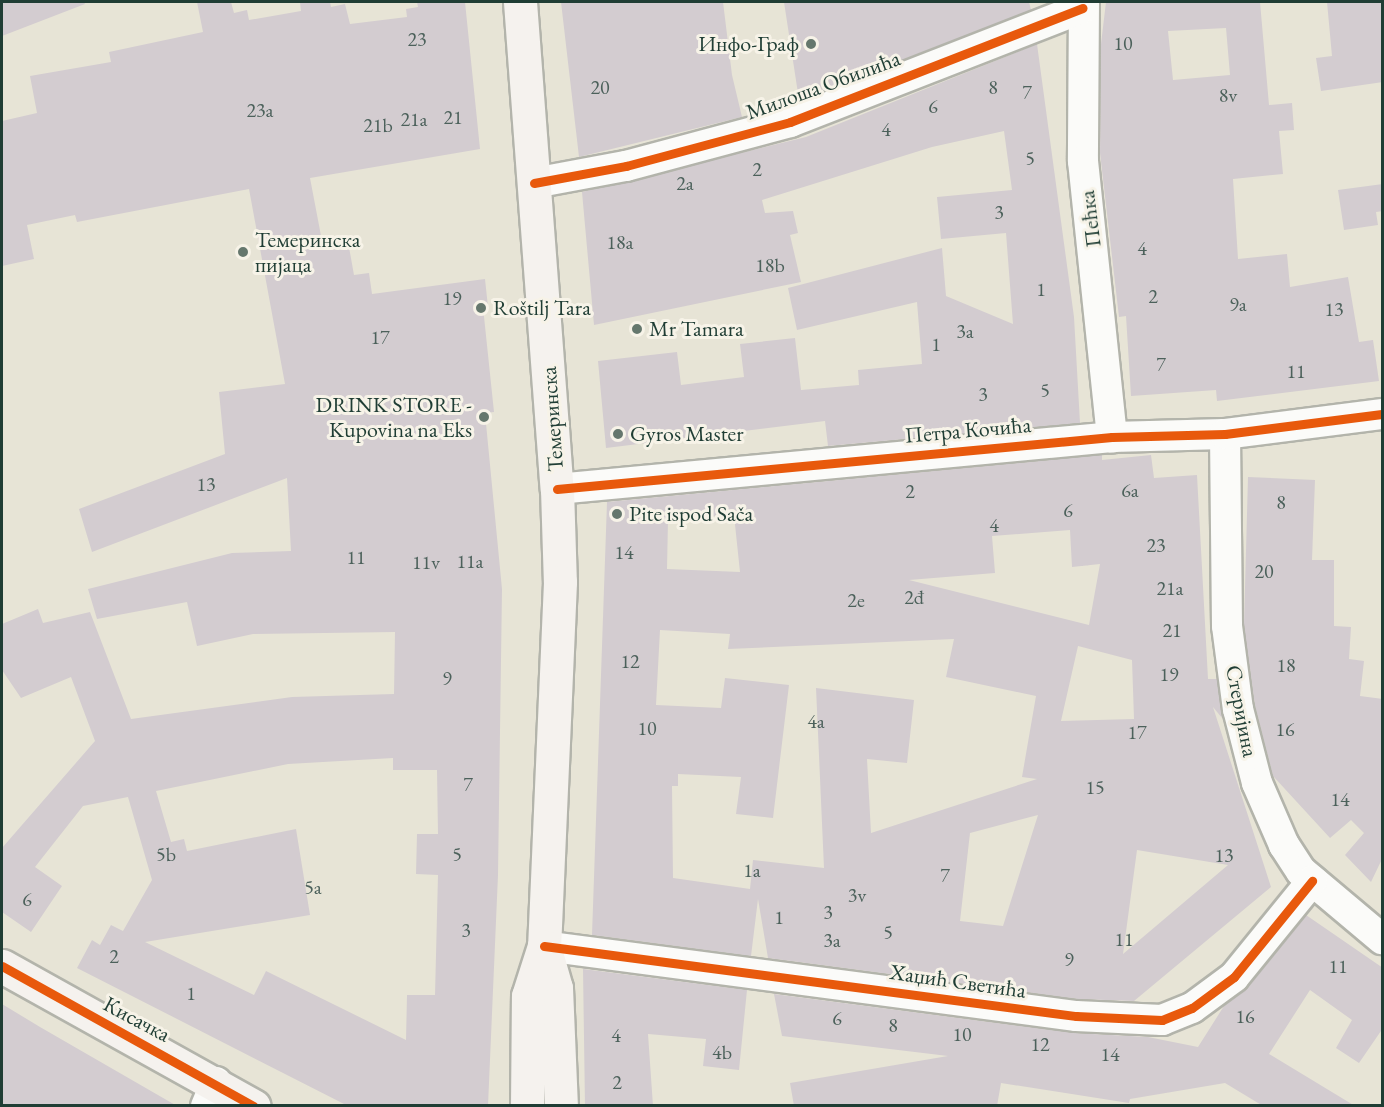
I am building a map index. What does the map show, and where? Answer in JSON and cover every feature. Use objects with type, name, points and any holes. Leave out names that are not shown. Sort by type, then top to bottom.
[{"type":"main road","name":"Темеринска","points":[[520,2],[557,489],[560,582],[544,946],[528,996],[526,1106]]},
{"type":"main road","name":"Темеринска","points":[[544,946],[556,988],[561,1106]]},
{"type":"main road","name":"Кисачка","points":[[2,966],[211,1094],[255,1106]]},
{"type":"street","name":"Милоша Обилића","points":[[534,183],[626,166],[790,122],[1084,5]]},
{"type":"street","name":"Пећка","points":[[1084,5],[1083,161],[1112,437]]},
{"type":"street","name":"Петра Кочића","points":[[557,489],[1112,437],[1225,434],[1383,414]]},
{"type":"street","name":"Стеријина","points":[[1225,434],[1227,626],[1234,680],[1257,783],[1284,845],[1312,881],[1383,939]]},
{"type":"street","name":"Хаџић Светића","points":[[544,946],[1076,1016],[1162,1020],[1192,1008],[1234,977],[1312,881]]},
{"type":"building","points":[[2,2],[84,2],[85,4],[2,36]]},
{"type":"building","points":[[197,2],[231,2],[234,13],[247,10],[249,20],[301,11],[300,2],[330,2],[331,7],[345,4],[350,24],[407,17],[406,9],[418,7],[417,2],[465,2],[480,149],[310,178],[322,241],[347,236],[354,275],[369,273],[372,294],[485,279],[488,307],[483,307],[494,412],[485,413],[502,589],[498,875],[488,1106],[348,1106],[77,968],[92,940],[100,945],[111,925],[123,931],[152,880],[128,797],[83,806],[35,867],[62,886],[31,932],[2,912],[2,848],[95,741],[71,677],[21,698],[2,670],[2,624],[38,609],[43,623],[90,612],[131,719],[292,697],[394,694],[395,632],[253,634],[197,646],[187,602],[97,619],[88,589],[232,553],[291,551],[287,478],[92,552],[79,509],[225,454],[219,392],[285,384],[249,189],[77,222],[75,215],[27,225],[34,259],[2,266],[2,121],[37,113],[30,76],[111,62],[109,52],[203,32]],"holes":[[[393,758],[393,770],[437,770],[438,834],[417,834],[416,874],[438,875],[435,995],[407,995],[406,1040],[266,971],[254,995],[145,942],[310,915],[296,829],[187,851],[184,839],[171,842],[156,791],[288,764]]]},
{"type":"building","points":[[561,2],[723,2],[732,75],[742,117],[579,157]]},
{"type":"building","points":[[784,2],[1029,2],[1031,10],[799,100]]},
{"type":"building","points":[[1106,2],[1260,2],[1269,105],[1292,103],[1294,130],[1279,131],[1283,174],[1233,179],[1238,259],[1287,254],[1290,287],[1348,277],[1359,342],[1373,340],[1379,381],[1217,401],[1216,390],[1131,396],[1126,316],[1119,317],[1100,153],[1101,44]],"holes":[[[1226,28],[1230,75],[1173,80],[1168,31]]]},
{"type":"building","points":[[1327,2],[1383,2],[1383,82],[1321,91],[1316,58],[1332,56]]},
{"type":"building","points":[[1037,44],[1074,317],[1080,423],[828,446],[825,421],[606,448],[598,361],[677,352],[681,385],[744,377],[740,344],[795,338],[801,390],[859,385],[858,370],[922,364],[917,302],[797,330],[788,288],[942,248],[946,296],[1013,324],[1006,233],[941,239],[937,197],[1012,190],[1004,131],[932,147],[762,200],[765,213],[793,211],[798,233],[790,235],[801,282],[594,325],[582,192],[806,137]]},
{"type":"building","points":[[1383,184],[1383,211],[1376,212],[1378,225],[1344,230],[1338,190]]},
{"type":"building","points":[[1102,455],[1102,460],[1151,455],[1154,478],[1197,475],[1208,679],[1217,679],[1222,718],[1213,707],[1271,887],[1134,1001],[1078,999],[768,958],[758,899],[751,956],[592,935],[607,502]],"holes":[[[734,515],[740,572],[667,569],[668,520]],[[1070,530],[1072,567],[1100,564],[1089,625],[909,580],[995,573],[992,536]],[[660,630],[730,634],[728,649],[954,639],[946,677],[1036,696],[1022,777],[1037,779],[871,833],[867,759],[907,763],[914,700],[816,688],[824,868],[753,860],[750,889],[673,878],[672,786],[678,786],[678,774],[741,777],[736,814],[773,818],[789,685],[725,678],[721,708],[656,705]],[[1078,646],[1132,660],[1134,719],[1061,721]],[[1038,815],[1003,926],[960,921],[970,833]],[[1137,850],[1228,865],[1123,954]]]},
{"type":"building","points":[[1248,477],[1315,480],[1312,560],[1334,560],[1334,626],[1351,627],[1349,659],[1364,661],[1360,696],[1383,699],[1383,857],[1371,882],[1345,855],[1364,833],[1351,820],[1330,838],[1273,776],[1255,706],[1244,625]]},
{"type":"building","points":[[1306,915],[1383,968],[1383,1028],[1359,1063],[1336,1048],[1352,1020],[1310,990],[1269,1054],[1355,1106],[1263,1106],[1225,1083],[1130,1099],[1129,1103],[1001,1083],[997,1106],[794,1106],[790,1083],[948,1056],[782,1036],[774,994],[1074,1033],[1148,1037],[1198,1047],[1224,1006],[1247,988]]},
{"type":"building","points":[[583,969],[747,990],[739,1070],[703,1066],[706,1039],[648,1034],[653,1106],[585,1106]]},
{"type":"building","points":[[2,1004],[40,1027],[177,1106],[2,1106]]},
{"type":"cycle path","points":[[534,183],[626,166],[790,122],[1083,8]]},
{"type":"cycle path","points":[[557,489],[1112,437],[1225,434],[1382,414]]},
{"type":"cycle path","points":[[544,946],[1076,1016],[1162,1020],[1192,1008],[1234,977],[1312,881]]},
{"type":"cycle path","points":[[2,966],[254,1106]]},
{"type":"place","name":"Инфо-Граф","points":[[811,44]]},
{"type":"place","name":"Темеринска пијаца","points":[[243,252]]},
{"type":"place","name":"Roštilj Tara","points":[[481,308]]},
{"type":"place","name":"Mr Tamara","points":[[637,329]]},
{"type":"place","name":"DRINK STORE - Kupovina na Eks","points":[[484,417]]},
{"type":"place","name":"Gyros Master","points":[[618,434]]},
{"type":"place","name":"Pite ispod Sača","points":[[617,514]]}]
